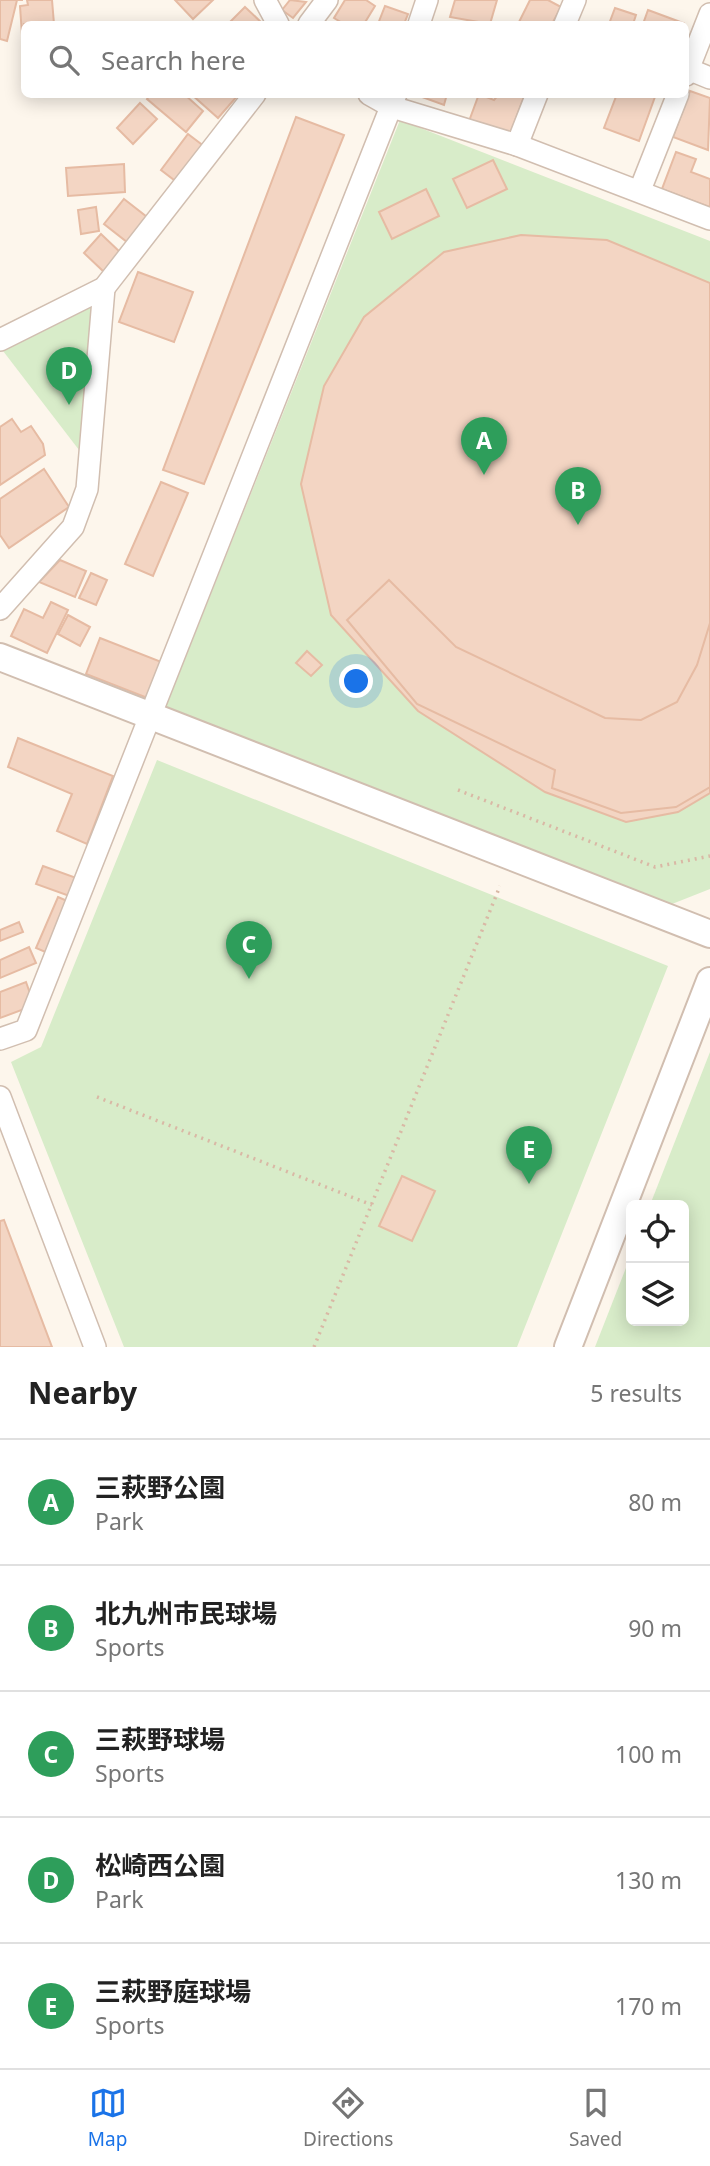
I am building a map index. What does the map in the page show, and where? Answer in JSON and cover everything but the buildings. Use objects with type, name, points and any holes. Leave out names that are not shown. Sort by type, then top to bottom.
[{"type":"street","points":[[265,0],[276,21]]},
{"type":"street","points":[[311,21],[327,0]]},
{"type":"street","points":[[420,21],[427,0]]},
{"type":"street","points":[[566,21],[575,0]]},
{"type":"street","points":[[689,67],[710,14]]},
{"type":"street","points":[[689,73],[710,78]]},
{"type":"street","points":[[0,341],[104,288],[252,98]]},
{"type":"street","points":[[517,145],[535,98]]},
{"type":"street","points":[[640,190],[676,98]]},
{"type":"street","points":[[0,1039],[26,1030],[394,101],[640,190],[710,219]]},
{"type":"street","points":[[0,608],[73,527],[87,489],[104,288]]},
{"type":"street","points":[[0,657],[710,934]]},
{"type":"street","points":[[568,1347],[710,981]]},
{"type":"street","points":[[0,1097],[95,1347]]},
{"type":"path","points":[[458,790],[655,867],[710,856]]},
{"type":"path","points":[[314,1347],[500,886]]},
{"type":"path","points":[[97,1097],[372,1205]]},
{"type":"green space","points":[[400,120],[710,241],[710,889],[672,904],[165,709]]},
{"type":"green space","points":[[104,288],[89,463],[0,347]]},
{"type":"green space","points":[[157,760],[668,966],[517,1347],[124,1347],[11,1062],[41,1047]]},
{"type":"green space","points":[[710,1052],[710,1347],[595,1347],[626,1268],[626,1326],[689,1326],[689,1200],[652,1200]]},
{"type":"place","name":"松崎西公園","points":[[69,405]]},
{"type":"place","name":"三萩野公園","points":[[484,475]]},
{"type":"place","name":"北九州市民球場","points":[[578,525]]},
{"type":"place","name":"三萩野球場","points":[[249,979]]},
{"type":"place","name":"三萩野庭球場","points":[[529,1184]]}]
